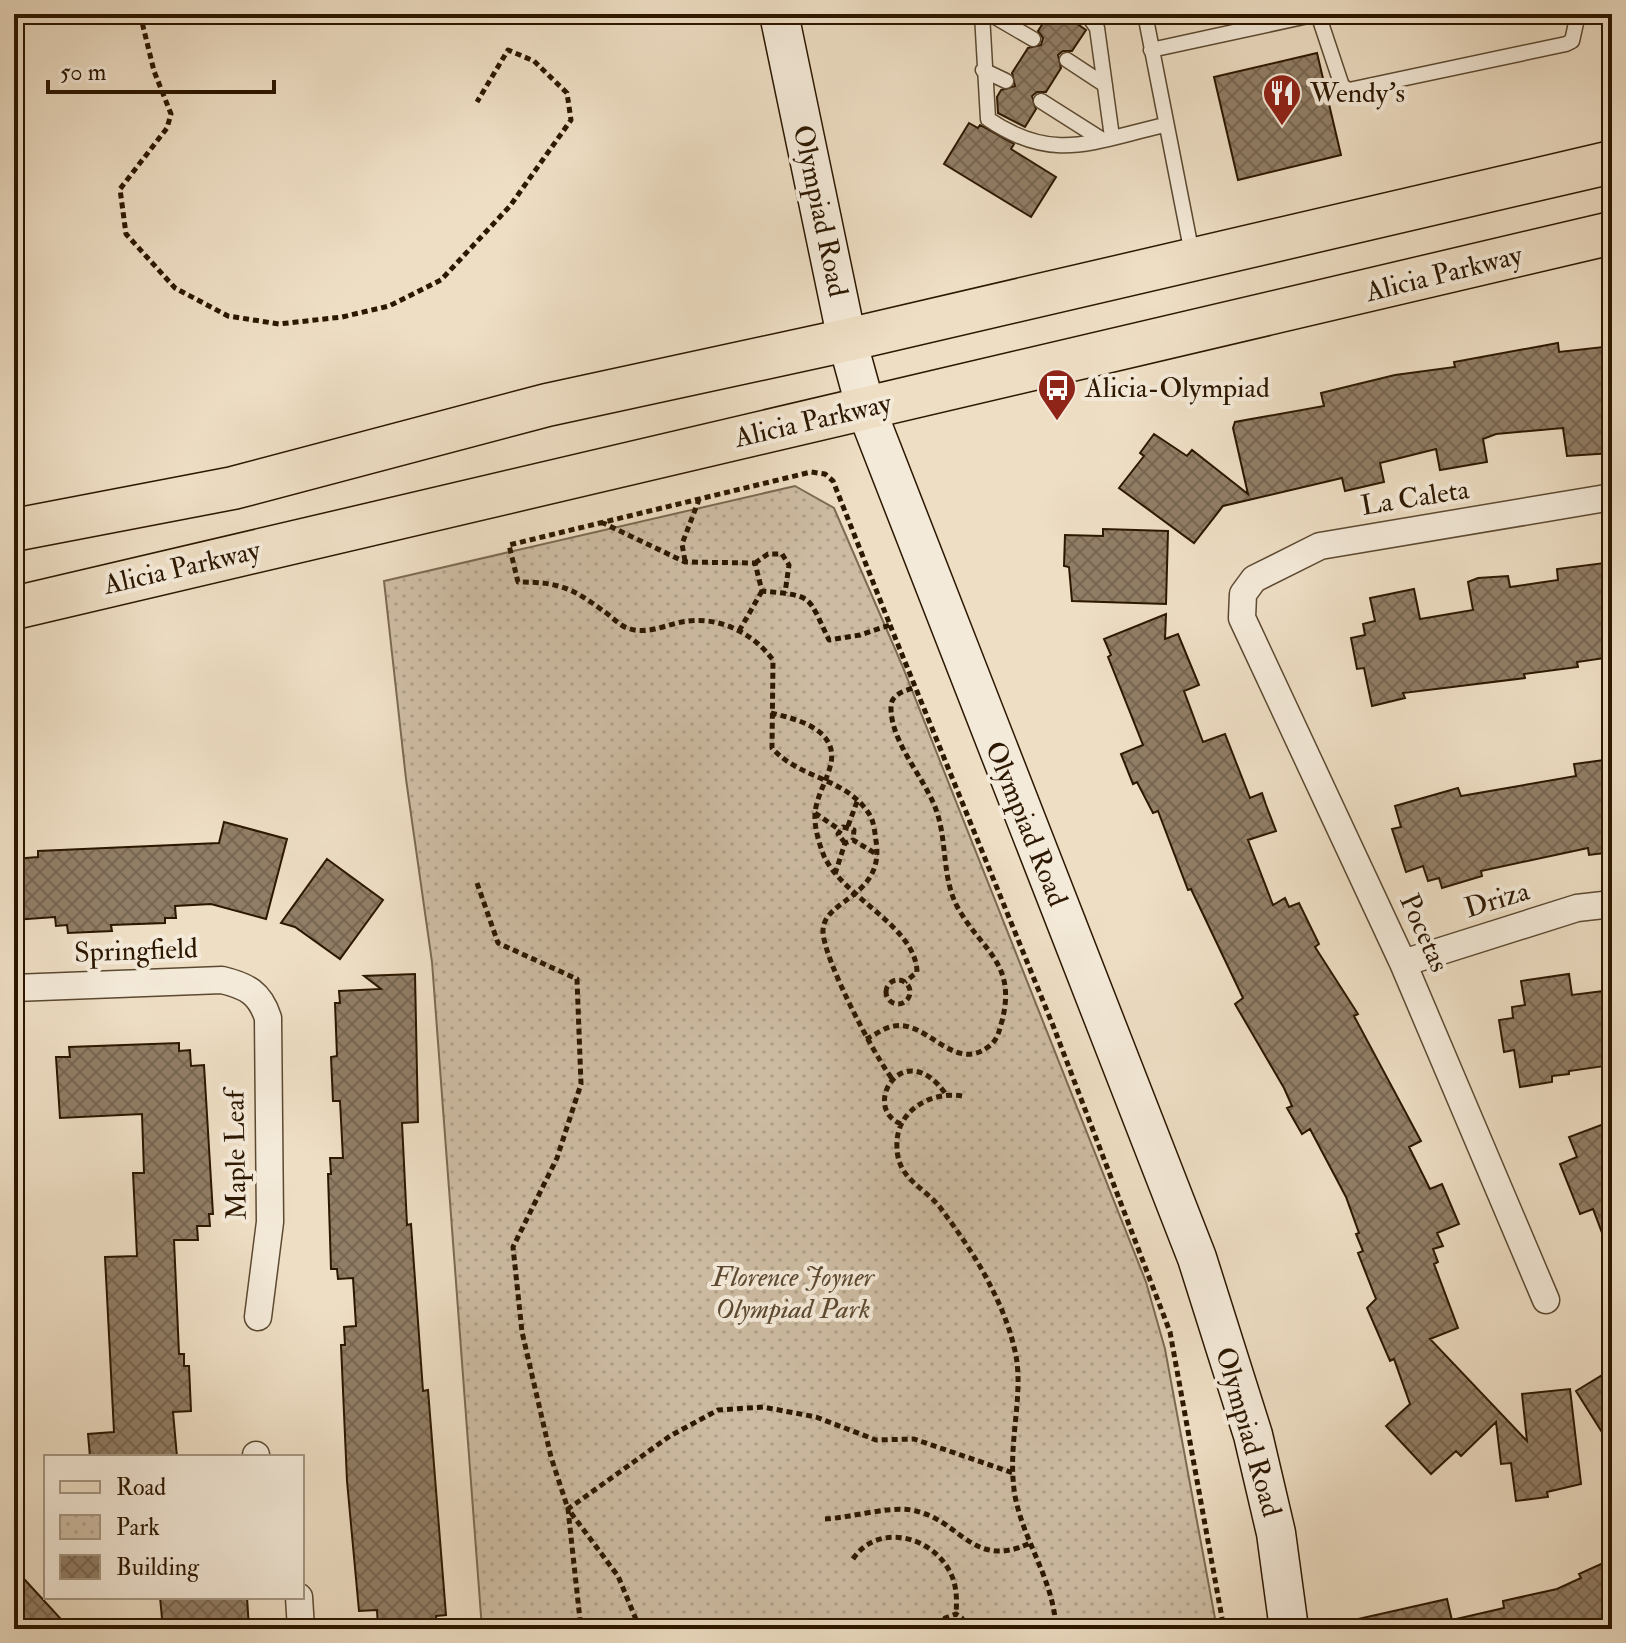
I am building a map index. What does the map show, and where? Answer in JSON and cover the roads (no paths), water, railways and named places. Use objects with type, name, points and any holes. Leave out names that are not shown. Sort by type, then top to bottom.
[{"type":"main road","name":"Olympiad Road","points":[[779,14],[847,340],[866,409],[1197,1258],[1253,1435],[1276,1533],[1289,1629]]},
{"type":"main road","points":[[14,530],[233,488],[547,405],[847,340],[1612,162]]},
{"type":"main road","name":"Alicia Parkway","points":[[14,608],[1612,233]]},
{"type":"street","name":"La Caleta","points":[[1243,594],[1254,579],[1320,546],[1612,497]]},
{"type":"street","name":"Pocetas","points":[[1243,594],[1242,618],[1403,963],[1546,1300]]},
{"type":"street","name":"Driza","points":[[1403,963],[1577,908],[1612,904]]},
{"type":"street","name":"Springfield","points":[[14,988],[222,980],[240,984],[257,994]]},
{"type":"street","name":"Maple Leaf","points":[[257,994],[268,1018],[270,1222],[258,1317]]},
{"type":"street","points":[[299,1599],[301,1629]]},
{"type":"lane","points":[[982,14],[988,119],[1014,137],[1046,147],[1165,125]]},
{"type":"lane","points":[[990,14],[1033,39]]},
{"type":"lane","points":[[1087,14],[1097,28],[1105,85],[1106,138]]},
{"type":"lane","points":[[1145,14],[1193,259]]},
{"type":"lane","points":[[1151,50],[1317,14],[1342,86],[1349,90],[1566,44],[1572,41],[1578,14]]},
{"type":"lane","points":[[1067,60],[1105,85]]},
{"type":"lane","points":[[983,70],[1006,81]]},
{"type":"lane","points":[[1041,101],[1106,138]]},
{"type":"place","name":"Wendy's","points":[[1282,127]]},
{"type":"place","name":"Alicia-Olympiad","points":[[1057,422]]},
{"type":"park label","name":"Florence Joyner Olympiad Park","points":[[793,1293]]}]
